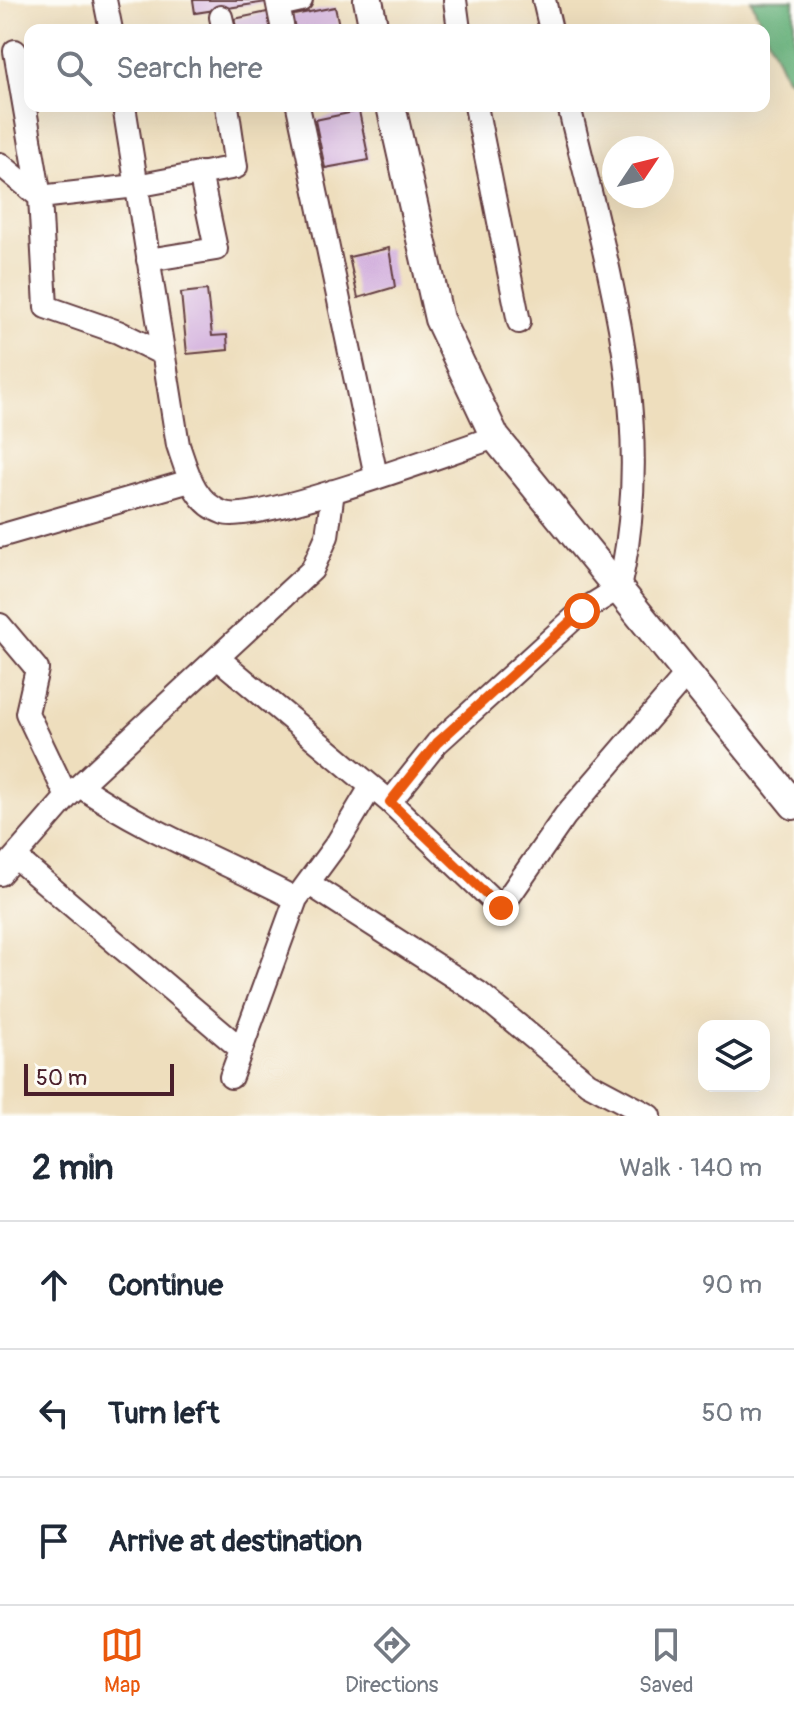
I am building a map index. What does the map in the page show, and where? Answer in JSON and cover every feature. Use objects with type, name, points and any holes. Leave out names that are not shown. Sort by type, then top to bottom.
[{"type":"street","points":[[105,0],[110,24]]},
{"type":"street","points":[[282,24],[278,2],[301,0]]},
{"type":"street","points":[[368,0],[373,24]]},
{"type":"street","points":[[455,0],[458,24]]},
{"type":"street","points":[[544,0],[550,24]]},
{"type":"street","points":[[15,51],[24,104]]},
{"type":"street","points":[[25,112],[40,197],[46,307],[118,332],[163,354]]},
{"type":"street","points":[[125,112],[178,445],[190,481],[205,503],[226,515],[267,510],[495,437]]},
{"type":"street","points":[[0,164],[40,197],[136,186],[236,167],[228,112]]},
{"type":"street","points":[[299,112],[376,476]]},
{"type":"street","points":[[392,112],[439,319],[495,437],[794,805]]},
{"type":"street","points":[[477,112],[519,322]]},
{"type":"street","points":[[390,802],[437,743],[582,611],[619,588],[628,550],[635,483],[634,421],[621,325],[570,112]]},
{"type":"street","points":[[148,260],[216,249],[200,173]]},
{"type":"street","points":[[0,536],[190,481]]},
{"type":"street","points":[[241,1049],[7,866],[74,792],[312,570],[327,536],[333,491]]},
{"type":"street","points":[[0,625],[37,669],[27,713],[74,792],[219,859],[302,891],[479,993],[588,1083],[650,1116]]},
{"type":"street","points":[[219,659],[390,802],[501,908],[565,816],[687,674]]},
{"type":"street","points":[[231,1077],[302,891],[371,787]]},
{"type":"green space","points":[[751,0],[794,0],[794,82],[786,78],[770,42],[770,24],[762,24]]},
{"type":"building","points":[[193,0],[267,0],[267,2],[195,13]]},
{"type":"building","points":[[335,7],[339,24],[291,24],[289,16]]},
{"type":"building","points":[[272,11],[275,24],[235,24],[234,19]]},
{"type":"building","points":[[359,112],[369,160],[325,168],[315,120]]},
{"type":"building","points":[[389,248],[395,287],[358,298],[349,257]]},
{"type":"building","points":[[207,290],[212,336],[227,335],[228,350],[187,354],[181,293]]},
{"type":"route","points":[[501,908],[390,802],[437,743],[582,611]]}]
